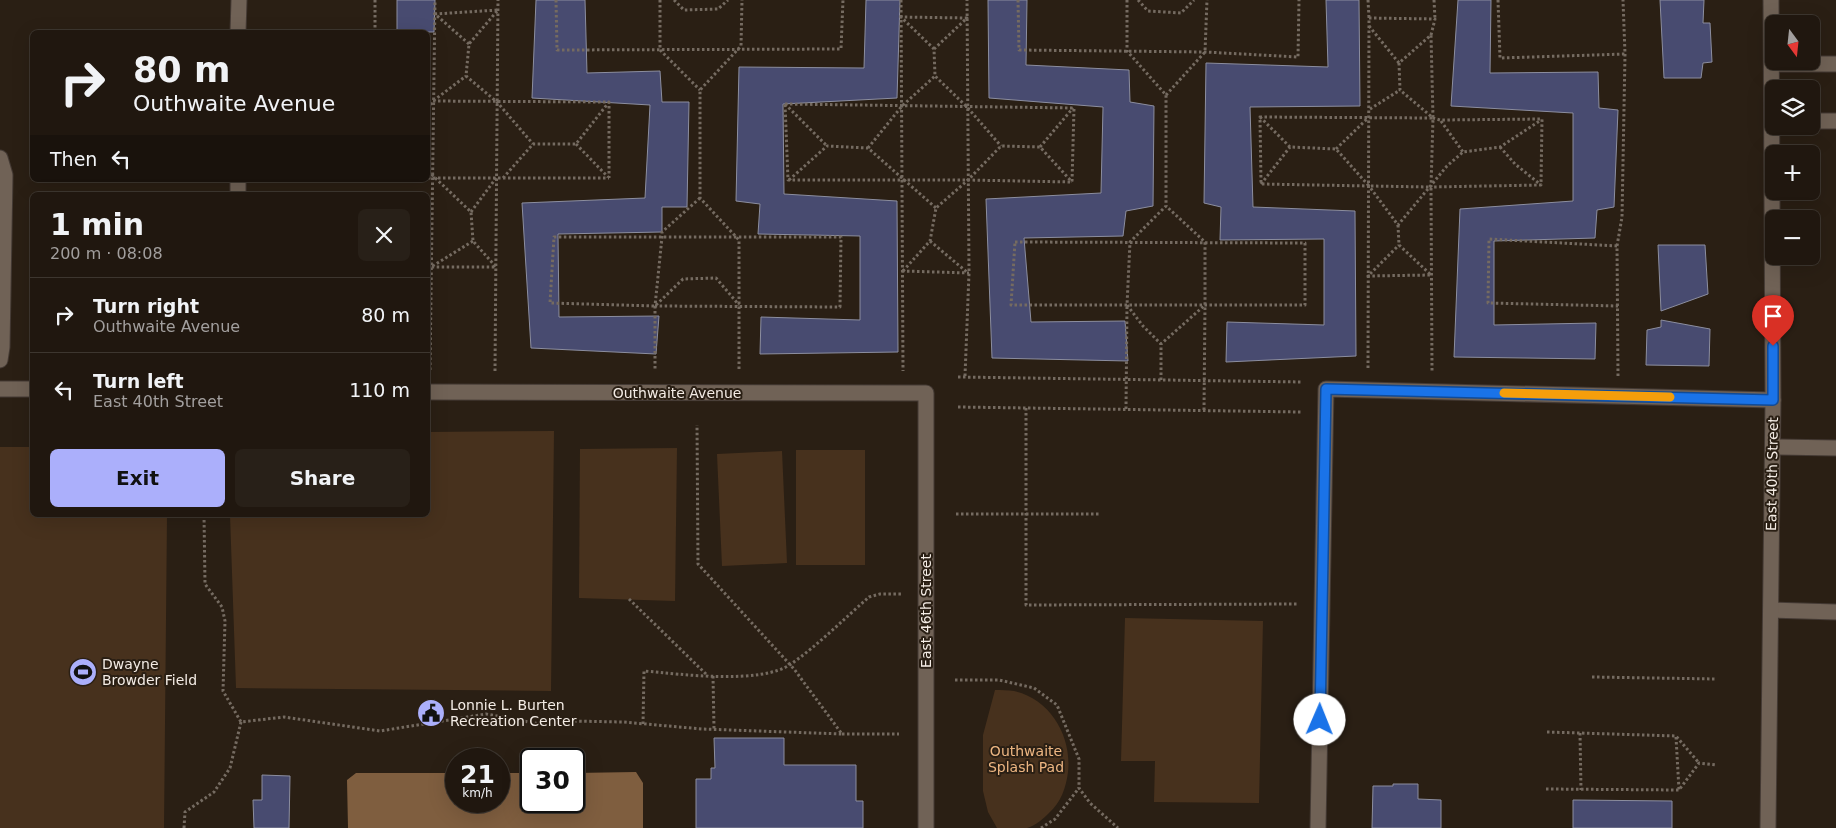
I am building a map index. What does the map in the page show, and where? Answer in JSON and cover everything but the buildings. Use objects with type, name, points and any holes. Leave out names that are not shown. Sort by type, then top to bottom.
[{"type":"street","points":[[238,0],[238,30]]},
{"type":"street","name":"East 40th Street","points":[[1771,0],[1771,15]]},
{"type":"street","points":[[1820,64],[1836,64]]},
{"type":"street","points":[[1820,121],[1836,121]]},
{"type":"street","name":"East 40th Street","points":[[1768,828],[1773,447],[1772,135]]},
{"type":"street","points":[[0,158],[5,175],[2,347],[0,360]]},
{"type":"street","points":[[0,389],[30,389]]},
{"type":"street","points":[[1318,828],[1326,389],[1773,400]]},
{"type":"street","name":"Outhwaite Avenue","points":[[430,392],[926,393]]},
{"type":"street","name":"East 46th Street","points":[[926,393],[926,828]]},
{"type":"street","points":[[1773,447],[1836,448]]},
{"type":"street","points":[[1771,610],[1836,612]]},
{"type":"path","points":[[375,0],[375,30]]},
{"type":"path","points":[[430,370],[435,0]]},
{"type":"path","points":[[495,372],[498,0]]},
{"type":"path","points":[[556,0],[557,50],[841,49],[843,0]]},
{"type":"path","points":[[660,0],[660,50],[700,90]]},
{"type":"path","points":[[674,0],[684,10],[718,9],[728,0]]},
{"type":"path","points":[[739,369],[739,240],[700,198],[700,90],[741,46],[742,0]]},
{"type":"path","points":[[901,0],[903,371]]},
{"type":"path","points":[[965,376],[969,273],[967,0]]},
{"type":"path","points":[[1018,0],[1019,50],[1205,52],[1298,57],[1299,0]]},
{"type":"path","points":[[1126,410],[1130,242],[1166,206],[1166,96],[1127,51],[1127,0]]},
{"type":"path","points":[[1138,0],[1148,11],[1181,13],[1194,0]]},
{"type":"path","points":[[1166,96],[1205,52],[1206,0]]},
{"type":"path","points":[[1368,0],[1370,109],[1368,372]]},
{"type":"path","points":[[1432,372],[1431,187],[1433,118],[1431,35],[1435,19],[1434,0]]},
{"type":"path","points":[[1498,0],[1500,58],[1625,54]]},
{"type":"path","points":[[1618,382],[1617,246],[1622,217],[1625,54],[1622,0]]},
{"type":"path","points":[[435,14],[498,10]]},
{"type":"path","points":[[430,106],[433,101],[466,76],[470,44],[498,10]]},
{"type":"path","points":[[435,14],[470,44]]},
{"type":"path","points":[[902,17],[967,18]]},
{"type":"path","points":[[902,17],[934,48],[935,76],[967,107],[1001,146]]},
{"type":"path","points":[[934,48],[967,18]]},
{"type":"path","points":[[1369,18],[1435,19]]},
{"type":"path","points":[[1369,26],[1399,63],[1400,90],[1433,118]]},
{"type":"path","points":[[1399,63],[1431,35]]},
{"type":"path","points":[[466,76],[497,102],[533,144]]},
{"type":"path","points":[[868,148],[902,106],[935,76]]},
{"type":"path","points":[[1370,109],[1400,90]]},
{"type":"path","points":[[433,101],[609,102]]},
{"type":"path","points":[[576,144],[609,102]]},
{"type":"path","points":[[609,102],[609,178]]},
{"type":"path","points":[[785,104],[1074,108]]},
{"type":"path","points":[[785,104],[827,146],[868,148],[936,208]]},
{"type":"path","points":[[785,104],[788,180]]},
{"type":"path","points":[[1040,147],[1074,108]]},
{"type":"path","points":[[1072,182],[1074,108]]},
{"type":"path","points":[[1260,117],[1290,147],[1336,149],[1370,117]]},
{"type":"path","points":[[1260,117],[1433,118],[1440,120],[1542,119]]},
{"type":"path","points":[[1260,117],[1261,184]]},
{"type":"path","points":[[1398,225],[1447,166],[1463,152],[1500,147],[1542,119]]},
{"type":"path","points":[[1541,185],[1542,119]]},
{"type":"path","points":[[1440,120],[1463,152]]},
{"type":"path","points":[[503,178],[533,144],[576,144],[609,178]]},
{"type":"path","points":[[788,180],[827,146]]},
{"type":"path","points":[[902,272],[930,241],[936,208],[968,180],[1001,146],[1040,147],[1072,182]]},
{"type":"path","points":[[1261,184],[1290,147]]},
{"type":"path","points":[[1500,147],[1516,164],[1541,185]]},
{"type":"path","points":[[1336,149],[1369,186],[1398,225],[1399,245],[1431,275]]},
{"type":"path","points":[[430,174],[471,212]]},
{"type":"path","points":[[432,178],[609,178]]},
{"type":"path","points":[[496,178],[471,212],[473,241],[496,266]]},
{"type":"path","points":[[788,180],[1072,182]]},
{"type":"path","points":[[1261,184],[1431,187],[1541,185]]},
{"type":"path","points":[[655,370],[655,306],[662,232],[700,198]]},
{"type":"path","points":[[1166,206],[1205,242],[1204,410]]},
{"type":"path","points":[[554,237],[662,237],[841,237],[840,307],[655,306],[550,303],[554,237]]},
{"type":"path","points":[[1617,246],[1489,239],[1488,303],[1618,306]]},
{"type":"path","points":[[431,267],[473,241]]},
{"type":"path","points":[[930,241],[969,273]]},
{"type":"path","points":[[1015,242],[1130,242],[1305,243],[1305,304],[1011,305],[1015,242]]},
{"type":"path","points":[[1368,276],[1399,245]]},
{"type":"path","points":[[431,267],[496,266]]},
{"type":"path","points":[[902,272],[969,273]]},
{"type":"path","points":[[1368,276],[1431,275]]},
{"type":"path","points":[[655,306],[683,279],[716,278],[738,306]]},
{"type":"path","points":[[1127,305],[1143,326],[1161,344],[1161,380]]},
{"type":"path","points":[[1161,344],[1205,305]]},
{"type":"path","points":[[958,377],[1302,382]]},
{"type":"path","points":[[958,407],[1301,412]]},
{"type":"path","points":[[1026,408],[1026,605],[1298,604]]},
{"type":"path","points":[[697,425],[698,564],[790,665],[842,734]]},
{"type":"path","points":[[956,514],[1099,514]]},
{"type":"path","points":[[184,828],[185,812],[214,792],[230,768],[241,722],[223,691],[225,621],[222,607],[205,584],[204,517]]},
{"type":"path","points":[[643,724],[644,671],[708,676],[765,674],[790,665],[869,597],[880,594],[902,594]]},
{"type":"path","points":[[629,599],[708,676]]},
{"type":"path","points":[[713,676],[714,729]]},
{"type":"path","points":[[1592,677],[1716,679]]},
{"type":"path","points":[[955,680],[999,680],[1034,688],[1058,705],[1078,759],[1079,788],[1090,803],[1118,828]]},
{"type":"path","points":[[241,722],[284,717],[380,731],[486,714],[545,725],[570,721],[714,729],[842,734],[899,734]]},
{"type":"path","points":[[1547,732],[1676,736],[1699,763],[1716,765]]},
{"type":"path","points":[[1580,733],[1581,790]]},
{"type":"path","points":[[1676,736],[1679,790]]},
{"type":"path","points":[[1679,790],[1699,763]]},
{"type":"path","points":[[1041,828],[1055,819],[1079,788]]},
{"type":"path","points":[[1546,790],[1679,790]]},
{"type":"green space","points":[[554,431],[551,691],[236,688],[230,517],[430,517],[430,432]]},
{"type":"green space","name":"Dwayne Browder Field","points":[[0,447],[30,447],[30,517],[167,517],[164,828],[0,828]]},
{"type":"green space","points":[[677,448],[675,601],[579,598],[580,449]]},
{"type":"green space","points":[[796,450],[865,450],[865,565],[796,565]]},
{"type":"green space","points":[[782,451],[787,563],[722,566],[717,454]]},
{"type":"green space","points":[[1125,618],[1263,621],[1259,803],[1154,802],[1155,761],[1121,761]]},
{"type":"green space","name":"Outhwaite Splash Pad","points":[[995,690],[1014,691],[1027,695],[1039,702],[1056,721],[1066,746],[1068,772],[1062,794],[1057,804],[1047,815],[1036,824],[1027,828],[997,828],[988,812],[983,791],[983,735]]},
{"type":"shaded area","points":[[636,772],[643,783],[643,828],[348,828],[347,780],[356,773],[445,773],[445,813],[510,813],[510,773],[520,773],[520,813],[585,813],[585,773]]},
{"type":"slow traffic","points":[[1504,393],[1670,397]]},
{"type":"place","name":"Dwayne Browder Field","points":[[83,672]]},
{"type":"place","name":"Lonnie L. Burten Recreation Center","points":[[431,713]]},
{"type":"route","points":[[1320,720],[1326,389],[1773,400],[1773,346]]}]
